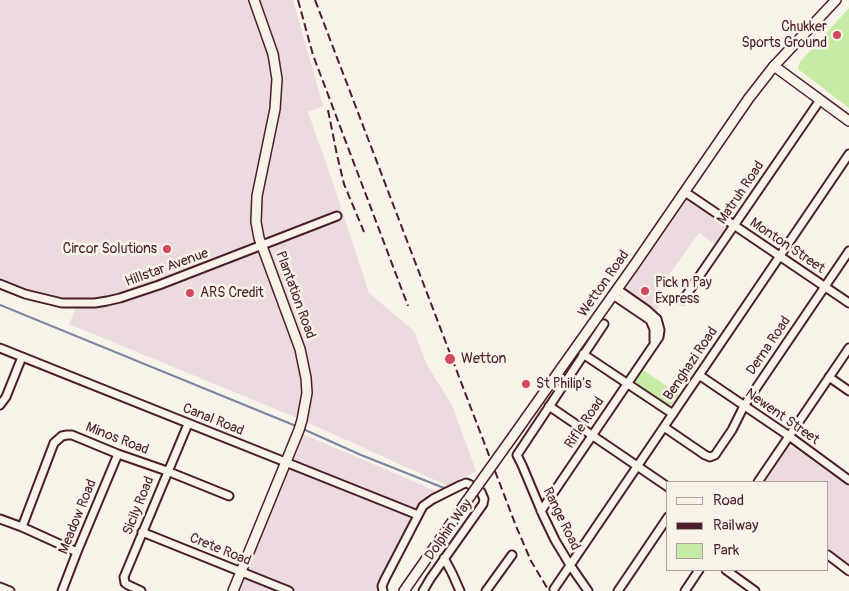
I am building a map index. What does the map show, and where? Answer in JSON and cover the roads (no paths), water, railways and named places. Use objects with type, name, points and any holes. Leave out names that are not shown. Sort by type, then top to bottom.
[{"type":"main road","name":"Plantation Road","points":[[233,591],[302,420],[307,393],[300,349],[259,238],[256,222],[257,196],[275,109],[277,79],[273,54],[254,0]]},
{"type":"main road","name":"Wetton Road","points":[[404,591],[749,98],[774,66],[836,0]]},
{"type":"main road","points":[[774,66],[849,122]]},
{"type":"street","name":"Matruh Road","points":[[683,300],[820,100]]},
{"type":"street","name":"Benghazi Road","points":[[554,589],[849,154]]},
{"type":"street","name":"Monton Street","points":[[685,192],[849,303]]},
{"type":"street","name":"Hillstar Avenue","points":[[0,284],[25,294],[62,303],[95,303],[120,298],[159,285],[337,216]]},
{"type":"street","name":"Derna Road","points":[[664,427],[705,455],[710,457],[717,453],[732,430],[744,406],[849,251]]},
{"type":"street","name":"Rifle Road","points":[[541,511],[659,338],[660,330],[657,319],[647,310],[615,292]]},
{"type":"street","points":[[604,324],[549,406],[666,486]]},
{"type":"street","name":"Canal Road","points":[[0,348],[418,515]]},
{"type":"street","points":[[759,481],[849,348]]},
{"type":"street","points":[[583,354],[672,414]]},
{"type":"street","points":[[0,405],[6,397],[22,357]]},
{"type":"street","name":"Newent Street","points":[[699,375],[789,436],[849,480]]},
{"type":"street","points":[[829,377],[849,391]]},
{"type":"street","name":"Range Road","points":[[549,406],[517,455],[555,540],[570,566],[588,591]]},
{"type":"street","name":"Sicily Road","points":[[141,591],[128,585],[124,576],[188,424]]},
{"type":"street","name":"Minos Road","points":[[22,527],[54,443],[58,439],[72,434],[118,454],[229,496]]},
{"type":"street","name":"Meadow Road","points":[[62,591],[118,454]]},
{"type":"street","name":"Dolphin Way","points":[[381,590],[423,506],[461,484],[469,484],[481,492],[484,499],[483,504],[423,591]]},
{"type":"street","points":[[0,519],[77,552]]},
{"type":"street","points":[[618,591],[666,520]]},
{"type":"street","name":"Crete Road","points":[[142,532],[288,591]]},
{"type":"street","points":[[486,591],[512,555]]},
{"type":"street","points":[[829,556],[849,570]]},
{"type":"street","points":[[444,558],[460,591]]},
{"type":"street","points":[[685,591],[699,571]]},
{"type":"street","points":[[727,571],[755,591]]},
{"type":"street","points":[[0,587],[10,591]]},
{"type":"waterway","points":[[0,305],[296,426]]},
{"type":"waterway","points":[[303,429],[361,455],[444,488]]},
{"type":"railway","points":[[298,0],[313,55],[408,306]]},
{"type":"railway","points":[[315,0],[516,526],[531,561],[549,591]]},
{"type":"railway","points":[[328,110],[344,184],[364,232]]},
{"type":"place","name":"Chukker Sports Ground","points":[[837,35]]},
{"type":"place","name":"Circor Solutions","points":[[167,249]]},
{"type":"place","name":"Pick n Pay Express","points":[[645,291]]},
{"type":"place","name":"ARS Credit","points":[[190,293]]},
{"type":"place","name":"Wetton","points":[[450,359]]},
{"type":"place","name":"St Philip's","points":[[526,384]]}]
